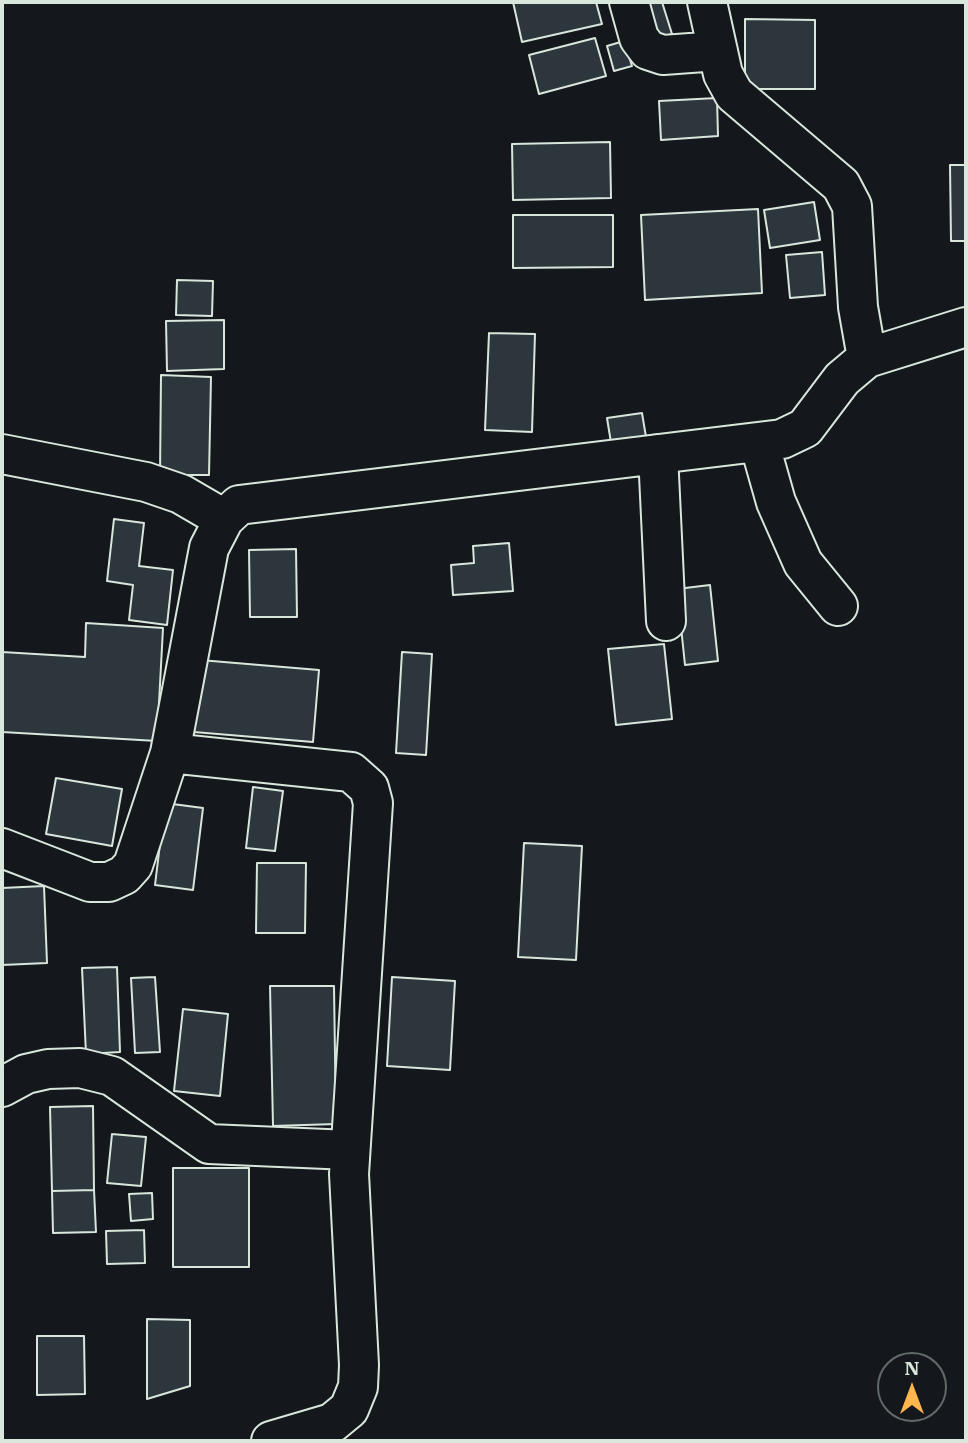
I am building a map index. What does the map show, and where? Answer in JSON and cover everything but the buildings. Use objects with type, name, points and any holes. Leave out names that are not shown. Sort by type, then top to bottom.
[{"type":"street","points":[[629,2],[639,38],[648,50],[663,55],[718,51]]},
{"type":"street","points":[[707,2],[723,74],[734,94],[841,185],[852,206],[858,307],[867,358]]},
{"type":"street","points":[[2,848],[90,882],[109,882],[124,875],[133,865],[170,753],[209,548],[223,519],[239,505],[782,439],[804,428],[842,379],[867,358],[966,327]]},
{"type":"street","points":[[759,442],[776,502],[803,563],[838,606]]},
{"type":"street","points":[[2,454],[146,482],[181,494],[223,519]]},
{"type":"street","points":[[658,454],[666,621]]},
{"type":"street","points":[[170,753],[351,772],[369,788],[373,803],[350,1150],[358,1387],[349,1409],[332,1423],[295,1438]]},
{"type":"street","points":[[2,1087],[26,1074],[80,1068],[112,1076],[209,1144],[350,1150]]}]
